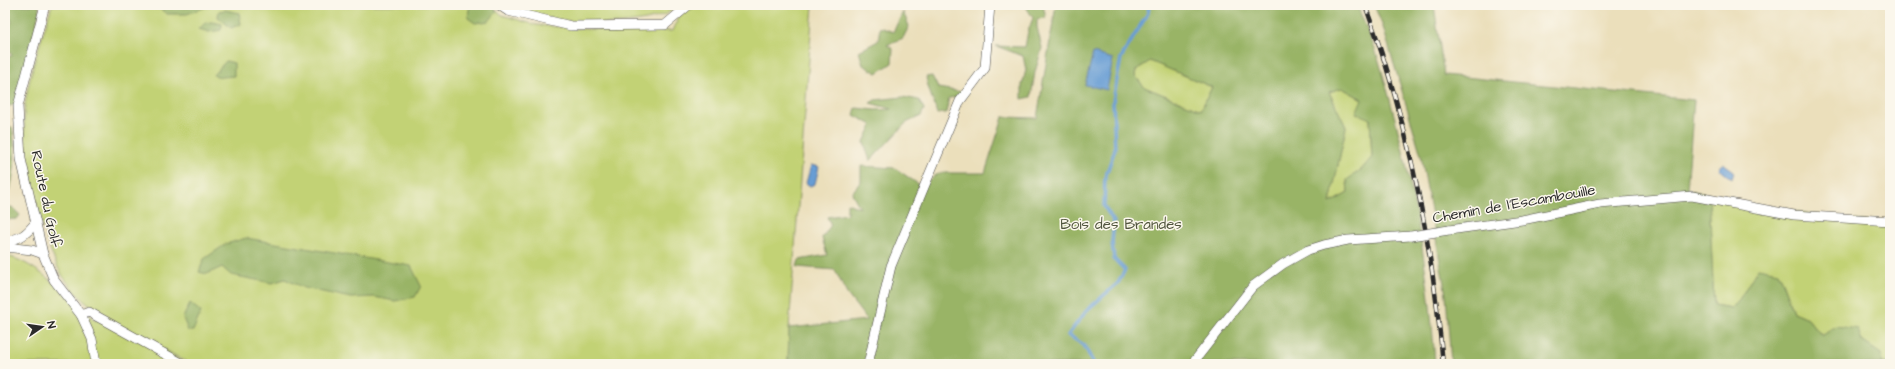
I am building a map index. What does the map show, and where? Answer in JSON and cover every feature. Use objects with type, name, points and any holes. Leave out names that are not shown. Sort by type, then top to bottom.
[{"type":"street","name":"Route du Golf","points":[[45,5],[18,106],[21,159],[43,254],[54,280],[81,315],[92,339],[96,364]]},
{"type":"street","points":[[499,5],[508,11],[571,26],[664,25],[689,5]]},
{"type":"street","points":[[868,364],[891,266],[960,101],[984,68],[990,5]]},
{"type":"street","name":"Chemin de l'Escambouille","points":[[1192,364],[1253,286],[1283,264],[1308,250],[1348,240],[1411,236],[1522,220],[1600,204],[1692,196],[1794,216],[1890,221]]},
{"type":"street","points":[[5,242],[16,240],[27,234],[36,222]]},
{"type":"street","points":[[5,247],[32,250],[43,254]]},
{"type":"street","points":[[81,315],[89,312],[183,364]]},
{"type":"green space","points":[[5,5],[39,5],[39,13],[16,104],[10,106],[5,103],[5,57],[12,56],[5,39],[5,35],[12,22],[5,10]]},
{"type":"green space","points":[[52,5],[491,5],[502,15],[536,25],[585,29],[673,31],[679,16],[694,5],[813,5],[789,328],[788,364],[190,364],[164,349],[185,364],[5,364],[5,256],[17,259],[41,273],[96,321],[98,311],[81,298],[72,288],[62,275],[54,260],[40,216],[25,142],[24,121],[27,92],[40,42]]},
{"type":"green space","points":[[154,5],[211,5],[187,14],[167,14]]},
{"type":"green space","points":[[473,5],[491,5],[497,11],[489,21],[475,23],[468,18],[469,9]]},
{"type":"green space","points":[[506,5],[679,5],[664,15],[646,20],[607,24],[566,21],[527,13],[509,8]]},
{"type":"green space","points":[[1025,5],[1043,5],[1046,18],[1037,19],[1037,27],[1042,48],[1035,72],[1031,97],[1022,99],[1022,85],[1026,70],[1023,56],[996,46],[1025,47],[1028,31],[1033,18]]},
{"type":"green space","name":"Bois des Brandes","points":[[1056,5],[1357,5],[1379,60],[1409,177],[1423,252],[1435,364],[1140,364],[1129,361],[1124,364],[788,364],[789,328],[867,320],[847,294],[835,270],[797,267],[799,260],[827,255],[822,238],[831,225],[827,217],[847,214],[847,203],[860,208],[852,193],[861,181],[861,166],[895,168],[921,186],[939,173],[985,173],[1003,117],[1037,118]],"holes":[[[1150,61],[1212,87],[1201,110],[1144,87],[1135,76],[1136,70]],[[1342,88],[1362,99],[1356,113],[1370,119],[1372,157],[1362,169],[1347,180],[1348,193],[1330,203],[1346,127],[1329,92]]]},
{"type":"green space","points":[[1374,5],[1434,5],[1444,75],[1694,100],[1687,189],[1709,195],[1714,305],[1731,308],[1737,303],[1758,268],[1778,272],[1793,312],[1807,318],[1822,336],[1836,326],[1858,329],[1862,341],[1881,354],[1882,363],[1890,364],[1451,364],[1446,295],[1421,155],[1383,27]]},
{"type":"green space","points":[[225,10],[239,13],[241,24],[231,28],[218,17],[219,11]]},
{"type":"green space","points":[[903,12],[909,26],[903,38],[887,45],[893,49],[892,63],[877,73],[863,65],[859,51],[878,41],[880,27],[893,32]]},
{"type":"green space","points":[[211,22],[222,24],[221,30],[209,32],[199,29],[205,23]]},
{"type":"green space","points":[[226,61],[234,63],[234,76],[222,77],[213,75]]},
{"type":"green space","points":[[1150,61],[1212,87],[1201,110],[1144,87],[1135,76],[1136,70]]},
{"type":"green space","points":[[932,76],[938,88],[962,92],[959,97],[949,98],[946,113],[937,114],[926,77]]},
{"type":"green space","points":[[1342,88],[1362,99],[1370,119],[1372,158],[1362,169],[1347,180],[1348,193],[1330,203],[1346,127],[1329,92]]},
{"type":"green space","points":[[903,97],[919,100],[924,109],[921,116],[906,123],[870,161],[864,142],[872,125],[854,115],[856,108],[875,110],[892,109],[870,103],[875,100]]},
{"type":"green space","points":[[6,127],[12,127],[15,152],[13,176],[9,192],[5,188]]},
{"type":"green space","points":[[1709,199],[1890,225],[1890,363],[1882,364],[1881,354],[1836,326],[1822,336],[1807,318],[1793,312],[1778,272],[1731,308],[1714,305]]},
{"type":"green space","points":[[5,207],[12,207],[20,215],[17,219],[5,220]]},
{"type":"green space","points":[[246,238],[411,266],[421,286],[415,297],[395,301],[374,297],[351,298],[304,288],[285,279],[272,283],[231,275],[222,267],[207,274],[199,272],[204,259],[226,244]]},
{"type":"green space","points":[[190,303],[201,312],[193,331],[188,331],[183,318]]},
{"type":"water","points":[[1093,53],[1113,59],[1107,90],[1085,85]]},
{"type":"water","points":[[1723,163],[1734,171],[1732,179],[1719,169]]},
{"type":"water","points":[[811,165],[819,167],[815,184],[810,186],[806,183]]},
{"type":"waterway","points":[[1094,364],[1084,345],[1068,335],[1087,310],[1118,283],[1125,270],[1114,259],[1112,242],[1114,222],[1104,206],[1105,178],[1115,149],[1113,101],[1121,58],[1148,13],[1149,5]]},
{"type":"railway","points":[[1365,5],[1394,92],[1416,182],[1432,272],[1443,364]]}]
